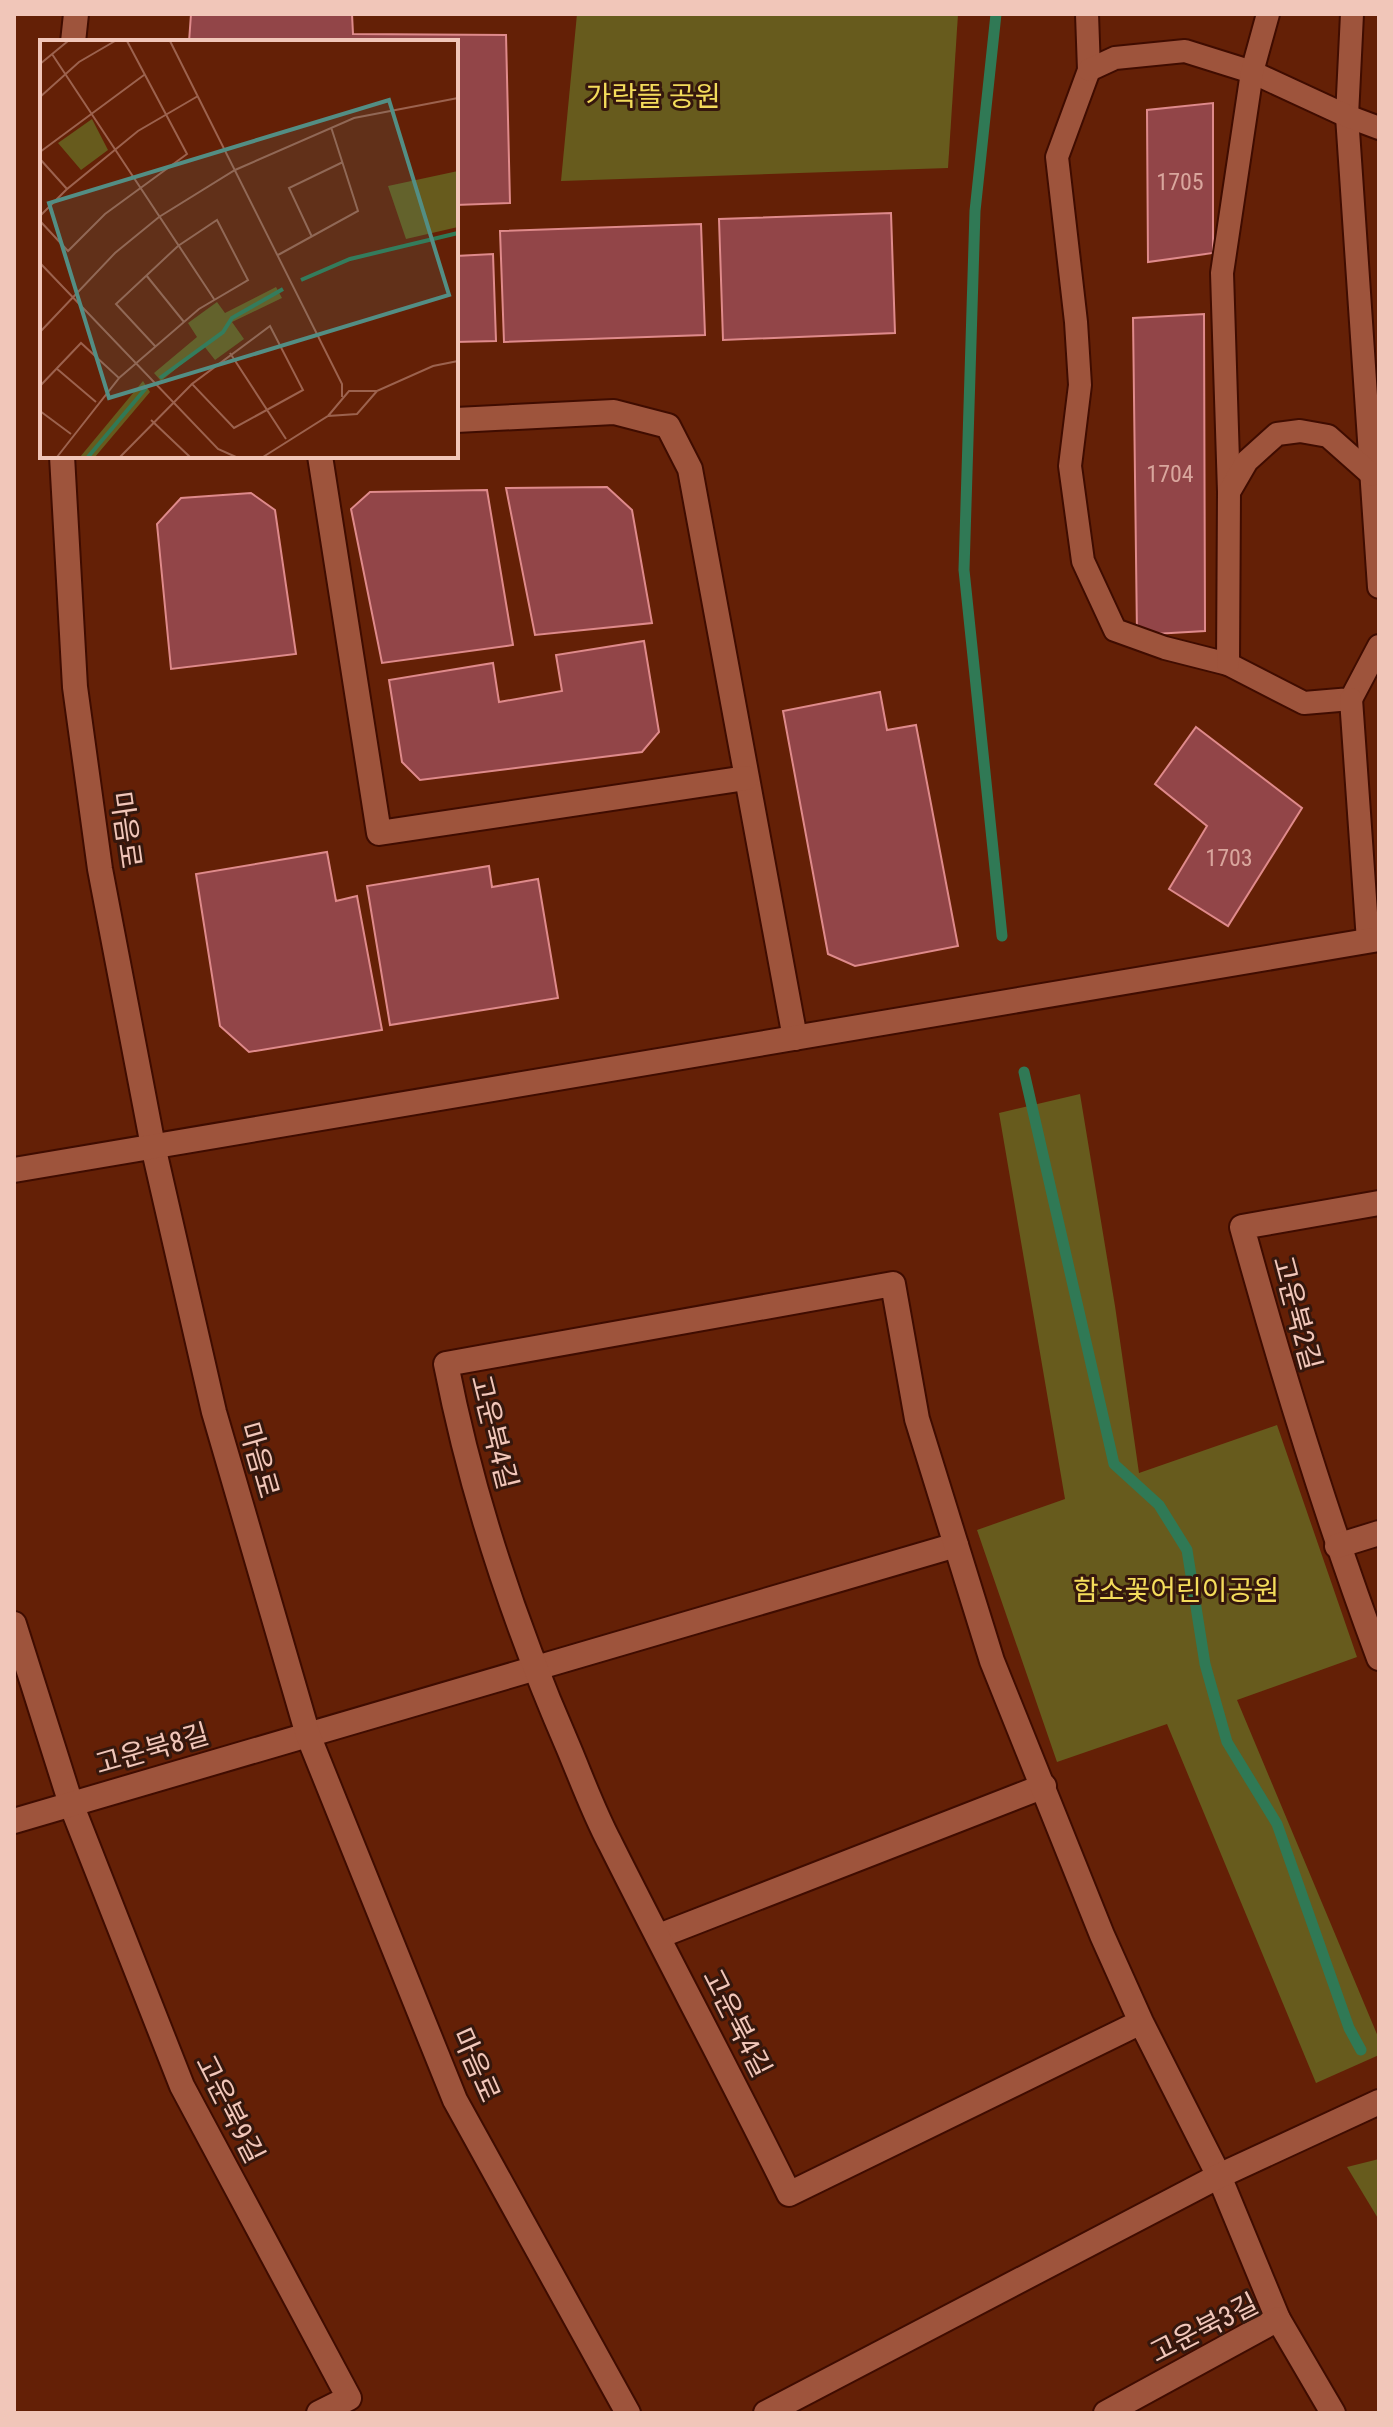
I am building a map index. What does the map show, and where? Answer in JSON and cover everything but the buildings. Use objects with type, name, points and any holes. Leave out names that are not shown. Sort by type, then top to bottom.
[{"type":"street","points":[[73,40],[76,14]]},
{"type":"street","points":[[458,420],[614,412],[668,426],[690,469],[795,1038]]},
{"type":"street","name":"마음로","points":[[62,458],[75,687],[100,869],[153,1146],[214,1412],[308,1735],[455,2100],[628,2413]]},
{"type":"street","points":[[320,458],[379,833],[746,778]]},
{"type":"street","points":[[14,1170],[1373,940]]},
{"type":"street","name":"고운북2길","points":[[1379,1203],[1242,1227],[1284,1382],[1337,1546],[1379,1658]]},
{"type":"street","name":"고운북4길","points":[[1141,2022],[789,2194],[609,1841],[534,1669],[494,1555],[459,1430],[446,1364],[893,1284],[917,1419],[992,1661],[1102,1935],[1141,2022],[1219,2176],[1278,2319]]},
{"type":"street","points":[[1337,1546],[1379,1533]]},
{"type":"street","name":"고운북8길","points":[[14,1821],[956,1545]]},
{"type":"street","points":[[14,1624],[71,1804]]},
{"type":"street","points":[[659,1936],[1044,1786]]},
{"type":"street","name":"고운북9길","points":[[71,1804],[182,2086],[349,2398],[319,2413]]},
{"type":"street","points":[[766,2413],[1219,2176],[1379,2102]]},
{"type":"street","name":"고운북3길","points":[[1106,2413],[1278,2319],[1333,2413]]},
{"type":"lane","points":[[1087,14],[1089,70],[1057,157],[1076,322],[1080,385],[1070,466],[1083,561],[1115,630],[1165,648],[1228,664],[1304,703],[1351,699]]},
{"type":"lane","points":[[1228,664],[1229,492],[1222,273],[1252,72],[1268,14]]},
{"type":"lane","points":[[1352,14],[1347,116],[1379,587]]},
{"type":"lane","points":[[1089,70],[1115,58],[1185,51],[1252,72],[1379,128]]},
{"type":"lane","points":[[1229,492],[1247,461],[1277,434],[1300,431],[1328,436],[1372,475]]},
{"type":"lane","points":[[1373,940],[1351,699],[1379,646]]},
{"type":"green space","name":"가락뜰 공원","points":[[577,14],[958,14],[948,168],[561,181]]},
{"type":"green space","name":"함소꽃어린이공원","points":[[1080,1094],[1139,1473],[1277,1425],[1357,1657],[1237,1700],[1379,2039],[1379,2055],[1316,2083],[1167,1724],[1057,1762],[977,1530],[1065,1499],[999,1113]]},
{"type":"green space","points":[[1379,2159],[1379,2220],[1347,2167]]},
{"type":"waterway","points":[[996,14],[975,211],[964,570],[1002,936]]},
{"type":"waterway","points":[[1024,1072],[1114,1464],[1159,1505],[1187,1550],[1205,1664],[1227,1742],[1277,1824],[1349,2028],[1361,2050]]}]
